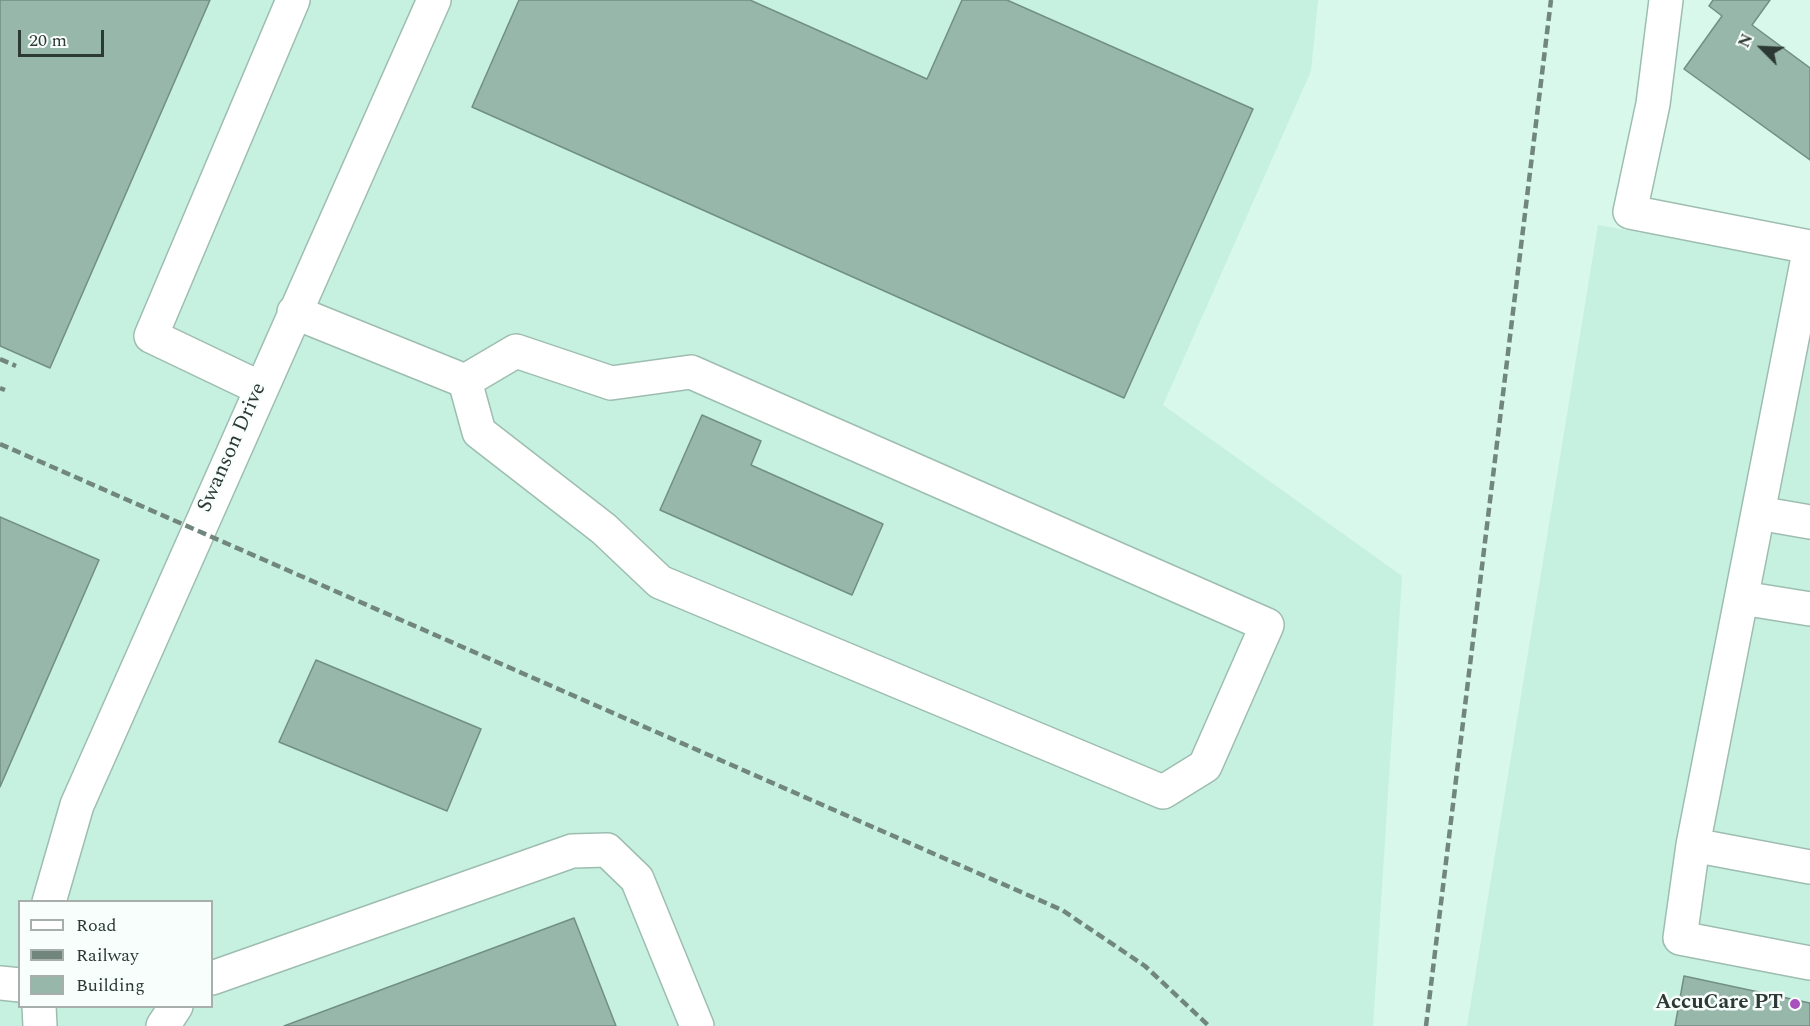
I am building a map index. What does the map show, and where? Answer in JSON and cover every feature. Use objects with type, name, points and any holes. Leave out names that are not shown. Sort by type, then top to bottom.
[{"type":"street","points":[[260,388],[151,336],[293,0]]},
{"type":"street","name":"Swanson Drive","points":[[50,900],[76,805],[434,0]]},
{"type":"street","points":[[1666,0],[1653,104],[1630,212],[1810,247],[1693,845],[1680,938],[1810,963]]},
{"type":"street","points":[[294,312],[465,381]]},
{"type":"street","points":[[516,351],[611,383],[691,372],[1267,626],[1205,766],[1163,792],[660,582],[604,529],[479,432],[465,381],[516,351]]},
{"type":"street","points":[[1758,513],[1810,522]]},
{"type":"street","points":[[1742,598],[1810,609]]},
{"type":"street","points":[[1693,845],[1810,867]]},
{"type":"street","points":[[213,978],[572,851],[607,850],[637,879],[697,1026]]},
{"type":"street","points":[[0,983],[18,985]]},
{"type":"street","points":[[39,1008],[40,1026]]},
{"type":"street","points":[[163,1026],[175,1008]]},
{"type":"shaded area","points":[[0,0],[1318,0],[1311,71],[1163,405],[1402,576],[1373,1026],[0,1026]]},
{"type":"shaded area","points":[[1598,225],[1810,263],[1810,1026],[1467,1026]]},
{"type":"building","points":[[0,0],[210,0],[50,368],[0,346]]},
{"type":"building","points":[[519,0],[750,0],[927,79],[962,0],[1007,0],[1253,109],[1124,398],[472,107]]},
{"type":"building","points":[[1713,0],[1770,0],[1752,25],[1810,68],[1810,160],[1684,69],[1722,16],[1709,6]]},
{"type":"building","points":[[702,415],[761,441],[751,465],[883,524],[852,595],[660,510]]},
{"type":"building","points":[[0,517],[99,560],[0,787]]},
{"type":"building","points":[[316,660],[481,729],[447,811],[279,742]]},
{"type":"building","points":[[574,918],[616,1026],[284,1026]]},
{"type":"building","points":[[1684,976],[1810,1003],[1810,1026],[1675,1026]]},
{"type":"railway","points":[[1426,1026],[1551,0]]},
{"type":"railway","points":[[0,359],[16,366]]},
{"type":"railway","points":[[0,388],[5,390]]},
{"type":"railway","points":[[0,444],[1062,910],[1145,966],[1209,1026]]},
{"type":"place","name":"AccuCare PT","points":[[1795,1004]]}]
